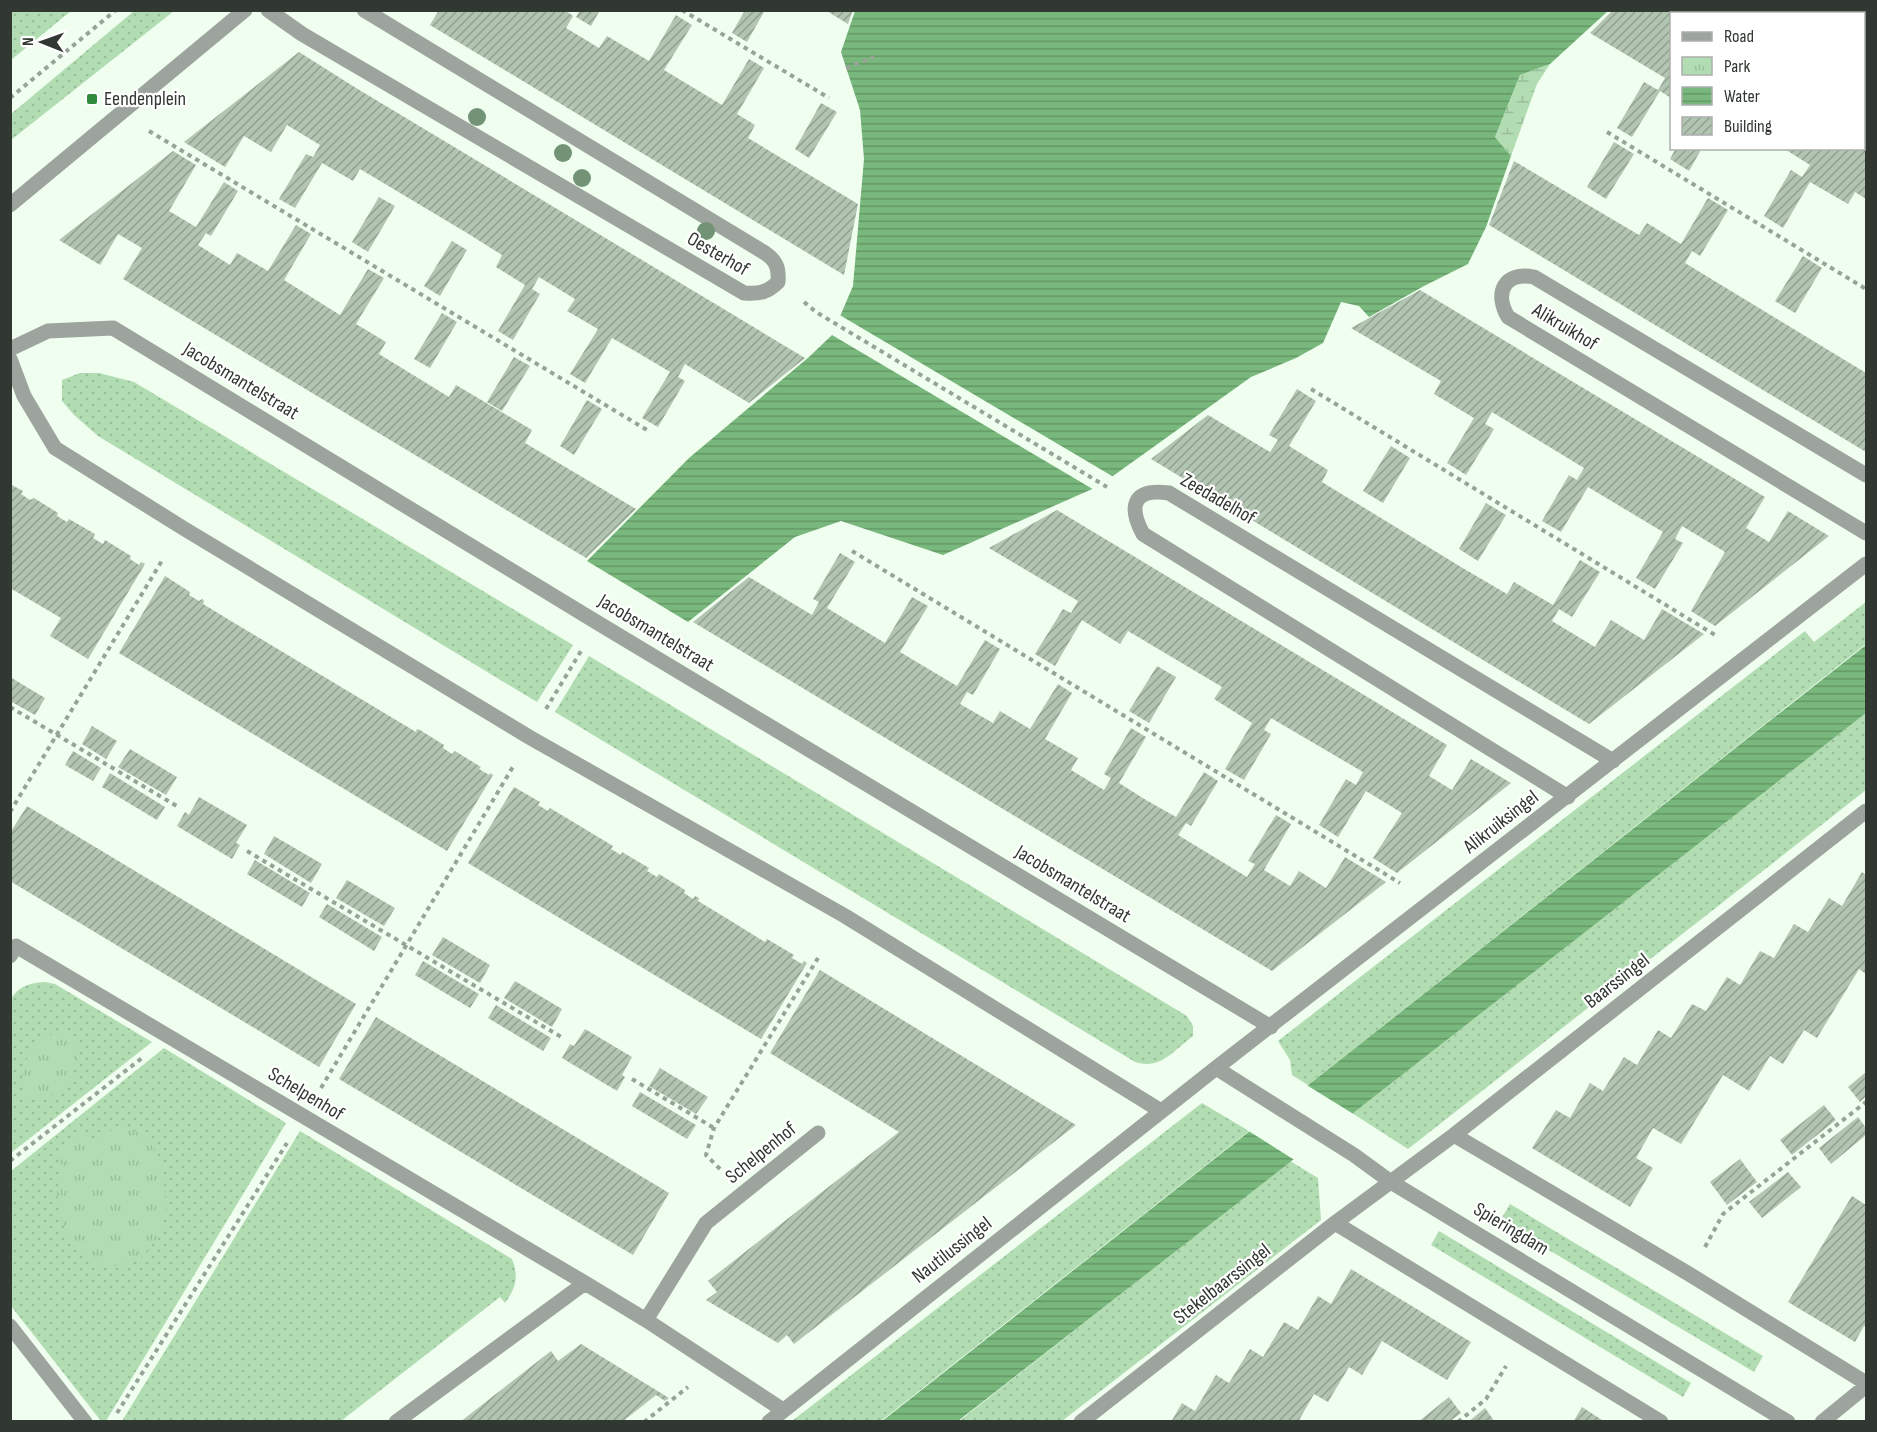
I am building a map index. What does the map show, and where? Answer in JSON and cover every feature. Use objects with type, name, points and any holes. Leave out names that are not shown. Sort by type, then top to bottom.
[{"type":"street","points":[[10,205],[245,10]]},
{"type":"street","name":"Oesterhof","points":[[268,10],[302,34],[744,293],[758,294],[769,291],[778,282],[779,270],[773,258],[364,10]]},
{"type":"street","name":"Alikruikhof","points":[[1866,475],[1534,277],[1522,274],[1511,278],[1503,287],[1503,308],[1508,317],[1866,533]]},
{"type":"street","name":"Jacobsmantelstraat","points":[[10,349],[48,331],[113,328],[598,623],[1271,1027]]},
{"type":"street","points":[[10,360],[24,396],[55,448],[529,737],[845,916],[1161,1111]]},
{"type":"street","name":"Zeedadelhof","points":[[1568,797],[1143,534],[1136,521],[1134,508],[1140,496],[1154,490],[1168,493],[1613,761]]},
{"type":"street","name":"Alikruiksingel","points":[[1161,1111],[1866,564]]},
{"type":"street","name":"Baarssingel","points":[[1391,1182],[1866,811]]},
{"type":"street","name":"Schelpenhof","points":[[10,956],[16,946],[585,1283],[783,1410]]},
{"type":"street","name":"Spieringdam","points":[[1216,1068],[1354,1155],[1391,1182],[1788,1422]]},
{"type":"street","name":"Nautilussingel","points":[[769,1422],[1161,1111]]},
{"type":"street","name":"Schelpenhof","points":[[646,1320],[706,1223],[818,1133]]},
{"type":"street","points":[[1454,1135],[1689,1274],[1866,1384],[1822,1422]]},
{"type":"street","name":"Stekelbaarssingel","points":[[1081,1422],[1335,1223],[1391,1182]]},
{"type":"street","points":[[1335,1223],[1661,1422]]},
{"type":"street","points":[[396,1422],[585,1283]]},
{"type":"street","points":[[10,1326],[85,1422]]},
{"type":"path","points":[[10,98],[116,10]]},
{"type":"path","points":[[682,10],[829,98]]},
{"type":"path","points":[[846,68],[874,57]]},
{"type":"path","points":[[120,114],[647,430]]},
{"type":"path","points":[[1607,132],[1866,289]]},
{"type":"path","points":[[816,312],[1115,491]]},
{"type":"path","points":[[1311,389],[1715,635]]},
{"type":"path","points":[[852,551],[1400,883]]},
{"type":"path","points":[[10,812],[163,559]]},
{"type":"path","points":[[111,1422],[304,1117],[598,623]]},
{"type":"path","points":[[10,707],[180,808]]},
{"type":"path","points":[[247,851],[563,1038]]},
{"type":"path","points":[[743,1194],[706,1155],[714,1128],[818,958]]},
{"type":"path","points":[[10,1161],[168,1037]]},
{"type":"path","points":[[632,1079],[714,1128]]},
{"type":"path","points":[[1689,1274],[1723,1214],[1866,1102]]},
{"type":"path","points":[[1458,1422],[1486,1400],[1523,1337]]},
{"type":"path","points":[[644,1422],[715,1366]]},
{"type":"green space","points":[[11,10],[71,10],[71,11],[11,60]]},
{"type":"green space","points":[[134,11],[174,11],[11,140],[11,114]]},
{"type":"green space","points":[[1550,64],[1537,84],[1511,156],[1495,137],[1520,75]]},
{"type":"green space","points":[[80,373],[99,373],[134,382],[573,645],[537,702],[98,436],[62,401],[62,380]]},
{"type":"green space","points":[[1866,602],[1866,644],[1308,1085],[1292,1075],[1290,1060],[1278,1041],[1805,631],[1814,642]]},
{"type":"green space","points":[[589,656],[1187,1016],[1193,1026],[1193,1036],[1160,1061],[1144,1064],[1135,1062],[555,712]]},
{"type":"green space","points":[[1866,713],[1866,790],[1408,1149],[1352,1113]]},
{"type":"green space","points":[[45,982],[55,984],[152,1042],[11,1153],[11,999],[25,986]]},
{"type":"green space","points":[[61,1031],[72,1036],[78,1056],[77,1064],[62,1088],[49,1097],[34,1100],[26,1098],[22,1077],[28,1057],[42,1040]]},
{"type":"green space","points":[[164,1048],[286,1123],[106,1421],[101,1421],[11,1306],[11,1171]]},
{"type":"green space","points":[[1202,1103],[1249,1131],[881,1421],[792,1421]]},
{"type":"green space","points":[[121,1123],[139,1133],[155,1149],[162,1169],[166,1215],[156,1240],[140,1259],[115,1266],[93,1263],[74,1247],[62,1222],[57,1193],[62,1165],[57,1155],[85,1132],[95,1143]]},
{"type":"green space","points":[[300,1131],[512,1259],[516,1276],[509,1298],[505,1303],[500,1297],[341,1421],[122,1421]]},
{"type":"green space","points":[[1290,1161],[1318,1178],[1321,1220],[1062,1421],[958,1422]]},
{"type":"green space","points":[[1510,1204],[1763,1356],[1754,1372],[1500,1221]]},
{"type":"green space","points":[[1439,1231],[1691,1383],[1683,1397],[1431,1245]]},
{"type":"water","points":[[855,11],[1608,11],[1550,64],[1520,75],[1495,137],[1511,156],[1486,227],[1468,264],[1369,317],[1359,306],[1341,302],[1323,343],[1296,358],[1251,377],[1099,486],[943,555],[841,521],[795,537],[688,622],[587,561],[689,458],[832,335],[853,286],[864,159],[860,110],[841,52]]},
{"type":"water","points":[[1866,645],[1866,713],[958,1421],[881,1422]]},
{"type":"pier","points":[[838,314],[1116,478],[1096,491],[830,334]]},
{"type":"pier","points":[[1305,1084],[1355,1115],[1296,1161],[1247,1130]]},
{"type":"building","points":[[439,10],[565,10],[573,16],[566,28],[599,48],[607,36],[649,61],[676,15],[692,25],[664,70],[722,105],[749,59],[764,68],[737,114],[755,125],[748,138],[858,204],[844,275],[430,25]]},
{"type":"building","points":[[580,10],[600,10],[591,26],[576,17]]},
{"type":"building","points":[[745,10],[765,10],[747,42],[732,33]]},
{"type":"building","points":[[825,10],[853,10],[848,24]]},
{"type":"building","points":[[1613,10],[1685,10],[1688,12],[1670,12],[1670,97],[1660,91],[1632,137],[1617,128],[1644,82],[1658,90],[1665,78],[1590,33]]},
{"type":"building","points":[[299,52],[805,358],[749,403],[685,364],[678,377],[685,381],[658,427],[642,418],[670,372],[612,338],[585,383],[570,374],[598,329],[567,311],[575,299],[539,277],[532,289],[540,294],[513,340],[498,331],[525,285],[496,267],[502,255],[467,233],[360,169],[353,181],[322,163],[295,208],[279,199],[306,154],[313,157],[320,145],[287,125],[271,152],[244,136],[225,167],[184,142]]},
{"type":"building","points":[[821,103],[837,112],[809,158],[795,149]]},
{"type":"building","points":[[1866,120],[1866,199],[1855,192],[1848,204],[1810,182],[1783,228],[1764,216],[1791,170],[1802,177],[1810,165],[1786,150],[1865,150]]},
{"type":"building","points":[[1614,142],[1634,154],[1606,199],[1587,187]]},
{"type":"building","points":[[1675,150],[1701,150],[1689,171],[1670,159]]},
{"type":"building","points":[[173,151],[196,165],[169,211],[196,227],[224,182],[238,191],[211,236],[206,233],[198,245],[230,265],[237,253],[268,271],[296,225],[311,234],[284,280],[340,315],[368,269],[384,278],[356,324],[386,342],[379,354],[449,397],[456,385],[532,430],[525,443],[636,509],[586,558],[123,279],[142,248],[118,234],[100,265],[59,240]]},
{"type":"building","points":[[1514,161],[1639,235],[1647,223],[1681,244],[1708,198],[1728,210],[1700,256],[1692,251],[1685,263],[1866,373],[1866,452],[1489,225]]},
{"type":"building","points":[[379,197],[395,206],[368,252],[352,242]]},
{"type":"building","points":[[452,241],[467,250],[440,296],[424,286]]},
{"type":"building","points":[[1803,256],[1822,268],[1795,313],[1775,301]]},
{"type":"building","points":[[1420,290],[1765,497],[1746,528],[1769,542],[1788,511],[1829,536],[1715,626],[1691,611],[1725,552],[1682,526],[1675,539],[1683,543],[1655,589],[1636,578],[1663,532],[1588,487],[1561,532],[1542,521],[1569,475],[1577,480],[1584,468],[1492,412],[1485,424],[1494,429],[1466,475],[1447,463],[1474,418],[1434,394],[1441,381],[1351,328]]},
{"type":"building","points":[[442,313],[457,322],[430,368],[414,359]]},
{"type":"building","points":[[514,357],[530,366],[502,411],[487,402]]},
{"type":"building","points":[[1297,389],[1316,401],[1289,446],[1328,470],[1322,482],[1461,567],[1507,594],[1514,582],[1553,605],[1580,560],[1600,572],[1572,617],[1559,609],[1552,621],[1595,647],[1611,620],[1644,640],[1662,609],[1704,634],[1589,724],[1151,459],[1208,415],[1270,452],[1278,440],[1269,435]]},
{"type":"building","points":[[587,400],[602,409],[574,455],[560,446]]},
{"type":"building","points":[[1391,446],[1410,458],[1383,503],[1363,491]]},
{"type":"building","points":[[10,484],[23,491],[21,494],[30,500],[34,498],[58,513],[57,516],[67,522],[69,519],[95,534],[93,538],[103,544],[105,540],[131,556],[130,559],[139,565],[141,562],[145,564],[88,659],[50,636],[61,618],[10,588]]},
{"type":"building","points":[[1486,503],[1506,515],[1478,561],[1459,549]]},
{"type":"building","points":[[1057,510],[1447,745],[1429,776],[1452,790],[1471,759],[1511,783],[1397,873],[1373,858],[1402,813],[1366,791],[1338,837],[1319,825],[1346,779],[1356,785],[1363,772],[1271,718],[1264,730],[1271,734],[1244,780],[1225,769],[1252,723],[1214,699],[1222,687],[1128,631],[1120,644],[1082,620],[1055,666],[1035,654],[1063,609],[1071,613],[1078,601],[989,548]]},
{"type":"building","points":[[840,553],[855,562],[827,608],[885,643],[912,597],[928,606],[900,652],[957,686],[985,640],[1000,649],[973,695],[967,692],[960,704],[993,723],[1000,711],[1030,729],[1058,684],[1072,693],[1045,739],[1078,758],[1071,770],[1104,790],[1111,778],[1104,774],[1131,728],[1146,737],[1119,783],[1146,800],[1176,817],[1204,772],[1218,781],[1191,826],[1186,823],[1178,835],[1247,877],[1255,864],[1248,861],[1276,815],[1291,824],[1264,870],[1290,886],[1299,871],[1326,888],[1345,857],[1386,882],[1272,971],[693,622],[749,577],[812,615],[819,602],[813,599]]},
{"type":"building","points":[[165,576],[190,592],[189,595],[199,601],[202,599],[203,604],[416,732],[417,729],[420,730],[444,745],[443,748],[452,754],[455,751],[481,767],[479,769],[493,775],[447,851],[119,653]]},
{"type":"building","points":[[1157,666],[1176,677],[1149,723],[1129,711]]},
{"type":"building","points":[[10,677],[45,698],[35,715],[10,701]]},
{"type":"building","points":[[92,726],[117,741],[106,759],[82,744]]},
{"type":"building","points":[[130,749],[177,777],[166,795],[118,767]]},
{"type":"building","points":[[73,751],[101,768],[93,781],[65,765]]},
{"type":"building","points":[[110,773],[165,807],[157,820],[102,787]]},
{"type":"building","points":[[514,787],[540,802],[538,805],[548,811],[550,808],[613,846],[611,849],[621,855],[622,852],[649,868],[647,871],[657,877],[659,874],[685,890],[684,893],[693,899],[695,896],[699,898],[698,901],[765,942],[767,939],[794,955],[792,958],[802,964],[804,961],[807,963],[761,1039],[468,863]]},
{"type":"building","points":[[199,797],[247,825],[236,843],[240,845],[232,859],[177,826],[185,812],[189,815]]},
{"type":"building","points":[[27,806],[356,1004],[319,1067],[10,881],[10,833]]},
{"type":"building","points":[[274,836],[322,864],[311,883],[264,854]]},
{"type":"building","points":[[255,860],[310,893],[302,907],[247,874]]},
{"type":"building","points":[[1862,872],[1866,875],[1866,974],[1859,969],[1817,1038],[1804,1030],[1783,1064],[1770,1056],[1749,1091],[1723,1075],[1681,1144],[1653,1128],[1636,1158],[1653,1168],[1630,1207],[1532,1148],[1556,1110],[1570,1118],[1590,1083],[1603,1091],[1624,1057],[1637,1065],[1658,1030],[1671,1038],[1692,1004],[1706,1011],[1727,977],[1740,985],[1760,951],[1774,958],[1794,924],[1808,932],[1829,898],[1842,906]]},
{"type":"building","points":[[347,880],[395,908],[384,926],[336,898]]},
{"type":"building","points":[[327,904],[382,937],[374,951],[319,917]]},
{"type":"building","points":[[443,937],[490,965],[480,983],[432,955]]},
{"type":"building","points":[[423,961],[479,994],[470,1008],[415,975]]},
{"type":"building","points":[[820,970],[1076,1125],[794,1344],[787,1335],[778,1343],[706,1300],[717,1292],[708,1281],[899,1132],[770,1053]]},
{"type":"building","points":[[515,981],[562,1009],[552,1027],[504,998]]},
{"type":"building","points":[[496,1005],[551,1038],[543,1051],[488,1018]]},
{"type":"building","points":[[376,1017],[669,1193],[633,1255],[339,1079]]},
{"type":"building","points":[[585,1029],[632,1057],[622,1075],[625,1077],[617,1091],[562,1058],[570,1044],[574,1046]]},
{"type":"building","points":[[660,1068],[708,1097],[696,1114],[649,1086]]},
{"type":"building","points":[[1866,1072],[1866,1096],[1860,1102],[1848,1087]]},
{"type":"building","points":[[640,1092],[696,1125],[687,1139],[632,1106]]},
{"type":"building","points":[[1824,1105],[1836,1120],[1792,1155],[1780,1140]]},
{"type":"building","points":[[1858,1117],[1866,1128],[1866,1135],[1831,1164],[1819,1148]]},
{"type":"building","points":[[1740,1159],[1757,1182],[1727,1205],[1710,1182]]},
{"type":"building","points":[[1788,1172],[1801,1187],[1762,1218],[1749,1202]]},
{"type":"building","points":[[1852,1196],[1866,1205],[1866,1327],[1864,1326],[1855,1342],[1788,1302]]},
{"type":"building","points":[[1351,1269],[1471,1342],[1447,1380],[1382,1341],[1362,1375],[1349,1367],[1328,1402],[1314,1394],[1298,1422],[1171,1422],[1182,1403],[1195,1411],[1216,1375],[1229,1383],[1250,1349],[1263,1357],[1284,1322],[1298,1330],[1318,1296],[1331,1304]]},
{"type":"building","points":[[581,1344],[669,1398],[665,1401],[656,1395],[622,1422],[460,1422],[551,1351],[558,1361]]},
{"type":"building","points":[[1449,1397],[1461,1413],[1449,1422],[1418,1422]]},
{"type":"building","points":[[1582,1407],[1605,1422],[1573,1422]]},
{"type":"building","points":[[1485,1408],[1495,1422],[1468,1422]]},
{"type":"place","name":"Eendenplein","points":[[92,99]]}]
